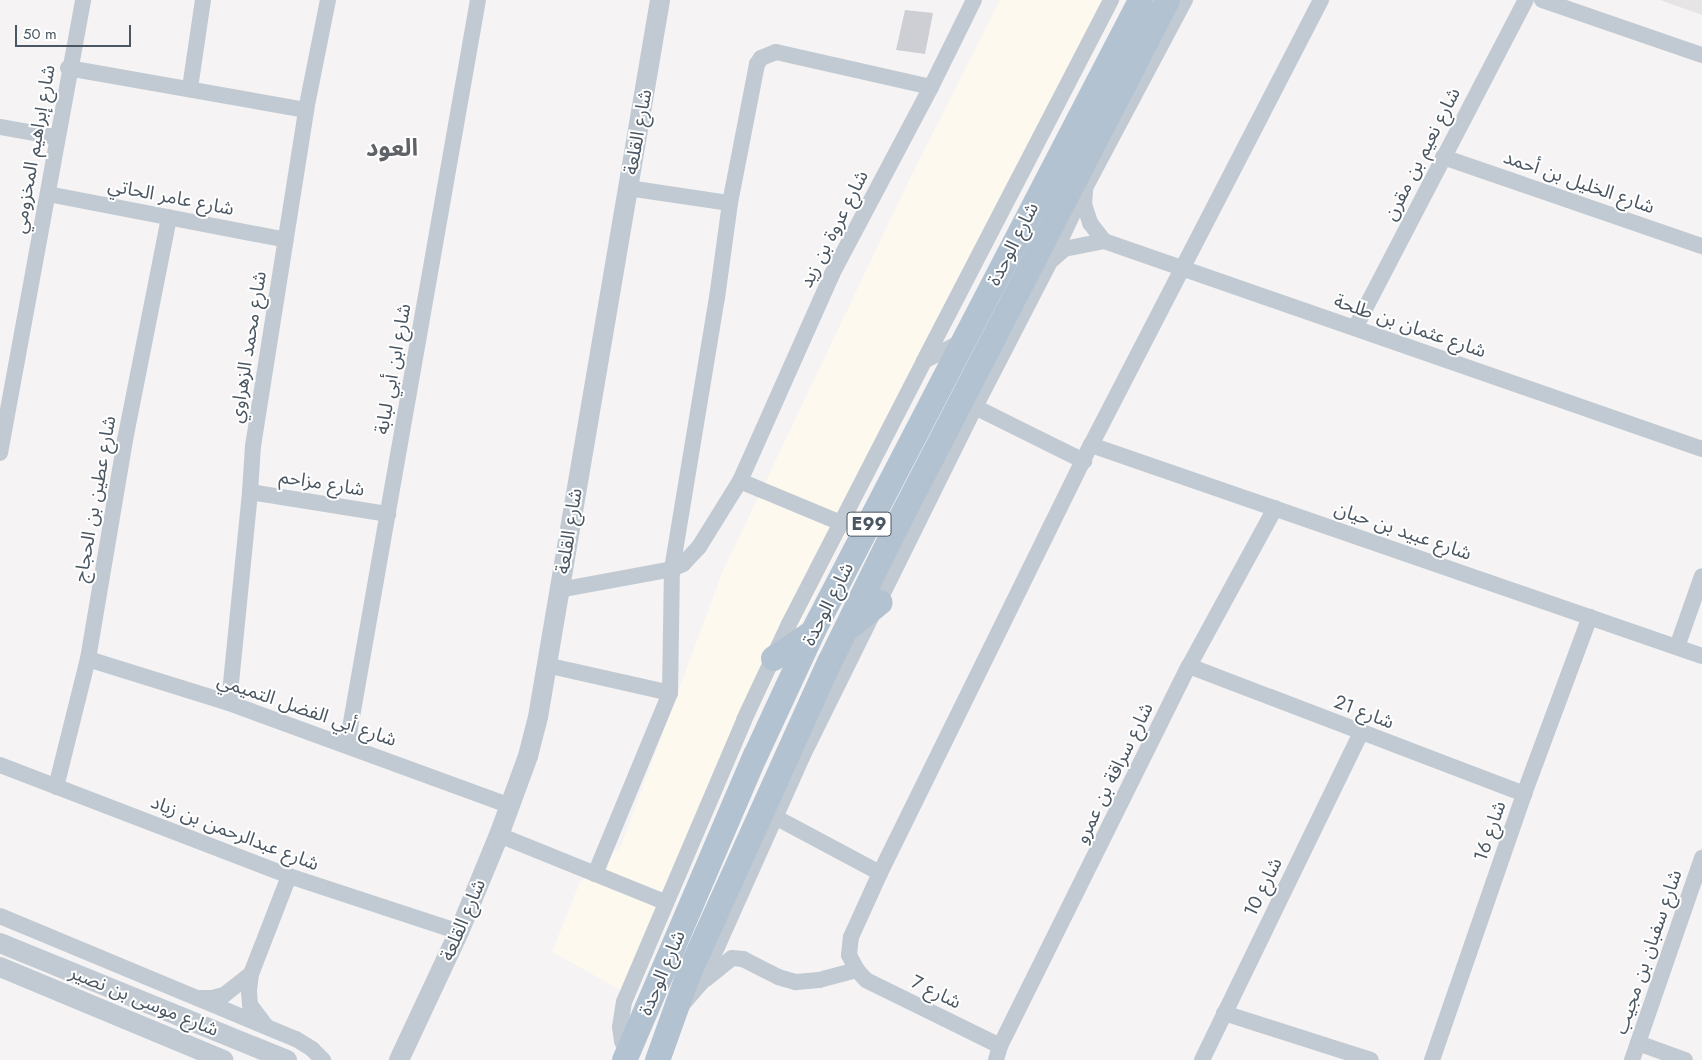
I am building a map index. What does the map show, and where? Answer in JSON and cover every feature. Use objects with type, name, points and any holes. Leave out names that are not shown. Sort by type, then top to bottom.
[{"type":"main road","name":"شارع الوحدة","points":[[626,1057],[743,782],[812,632],[1140,0]]},
{"type":"main road","name":"شارع الوحدة","points":[[657,1060],[687,976],[844,631],[894,530],[1139,70],[1167,0]]},
{"type":"main road","points":[[844,631],[880,602]]},
{"type":"main road","points":[[773,658],[812,632]]},
{"type":"street","name":"شارع إبراهيم المخزومي","points":[[0,453],[48,194],[68,68],[82,0]]},
{"type":"street","points":[[190,88],[204,0]]},
{"type":"street","name":"شارع محمد الزهراوي","points":[[229,703],[250,492],[252,446],[306,110],[328,0]]},
{"type":"street","name":"شارع ابن أبي لبابة","points":[[347,745],[478,0]]},
{"type":"street","name":"شارع القلعة","points":[[399,1060],[408,1051],[459,932],[510,806],[531,746],[660,0]]},
{"type":"street","name":"شارع عروة بن زيد","points":[[672,569],[683,564],[700,547],[740,481],[832,274],[931,87],[974,0]]},
{"type":"street","points":[[626,1057],[620,1026],[624,1002],[665,902],[773,658],[1111,0]]},
{"type":"street","points":[[1122,0],[1126,27]]},
{"type":"street","points":[[701,984],[802,757],[1051,260],[1139,70],[1184,0]]},
{"type":"street","points":[[671,1017],[701,984],[732,958],[743,959],[778,977],[796,982],[819,980],[857,970],[849,955],[851,937],[880,874],[1091,445],[1321,0]]},
{"type":"street","name":"شارع نعيم بن مقرن","points":[[1355,328],[1526,0]]},
{"type":"street","points":[[1542,0],[1702,55]]},
{"type":"street","points":[[595,874],[670,693],[672,569],[716,308],[730,203],[757,64],[761,58],[776,52],[931,87]]},
{"type":"street","points":[[68,68],[190,88],[306,110]]},
{"type":"street","points":[[0,127],[56,138]]},
{"type":"street","name":"شارع الخليل بن أحمد","points":[[1443,156],[1702,246]]},
{"type":"street","points":[[1086,186],[1084,204],[1090,223],[1104,241]]},
{"type":"street","points":[[628,188],[730,203]]},
{"type":"street","name":"شارع عامر الحاتي","points":[[48,194],[286,240]]},
{"type":"street","name":"شارع عطين بن الحجاج","points":[[56,787],[88,659],[125,440],[169,217]]},
{"type":"street","name":"شارع عثمان بن طلحة","points":[[1051,260],[1064,248],[1104,241],[1702,449]]},
{"type":"street","points":[[924,361],[963,341]]},
{"type":"street","points":[[976,407],[1084,462]]},
{"type":"street","name":"شارع عبيد بن حيان","points":[[1091,445],[1702,656]]},
{"type":"street","points":[[740,481],[841,523]]},
{"type":"street","name":"شارع مزاحم","points":[[250,492],[388,514]]},
{"type":"street","name":"شارع سراقة بن عمرو","points":[[998,1053],[1189,666],[1275,508]]},
{"type":"street","points":[[559,590],[672,569]]},
{"type":"street","points":[[1677,647],[1702,576]]},
{"type":"street","name":"شارع 16","points":[[1432,1060],[1524,794],[1590,617]]},
{"type":"street","name":"شارع أبي الفضل التميمي","points":[[88,659],[229,703],[510,806]]},
{"type":"street","points":[[546,665],[670,693]]},
{"type":"street","name":"شارع 21","points":[[1189,666],[1524,794]]},
{"type":"street","name":"شارع 10","points":[[1202,1060],[1361,732]]},
{"type":"street","name":"شارع عبدالرحمن بن زياد","points":[[0,765],[289,876],[459,932]]},
{"type":"street","points":[[775,817],[880,874]]},
{"type":"street","points":[[499,834],[665,902]]},
{"type":"street","name":"شارع سفبان بن مجيب","points":[[1632,1060],[1702,858]]},
{"type":"street","points":[[267,1027],[250,1005],[251,974],[289,876]]},
{"type":"street","points":[[0,916],[296,1039],[312,1049],[323,1060]]},
{"type":"street","name":"شارع موسى بن نصير","points":[[0,943],[287,1060]]},
{"type":"street","name":"شارع موسى بن نصير","points":[[0,967],[223,1060]]},
{"type":"street","name":"شارع 7","points":[[857,970],[866,980],[998,1053]]},
{"type":"street","points":[[196,998],[212,998],[224,995],[251,974]]},
{"type":"street","points":[[1224,1013],[1371,1060]]},
{"type":"street","points":[[1638,1043],[1685,1060]]},
{"type":"shaded area","points":[[1000,0],[1121,0],[916,390],[754,718],[635,998],[552,952],[580,882],[621,846],[722,573],[912,174]]},
{"type":"shaded area","points":[[1660,0],[1702,0],[1702,15]]},
{"type":"building","points":[[905,10],[933,13],[925,54],[896,50]]},
{"type":"district","name":"العود","points":[[392,148]]}]
